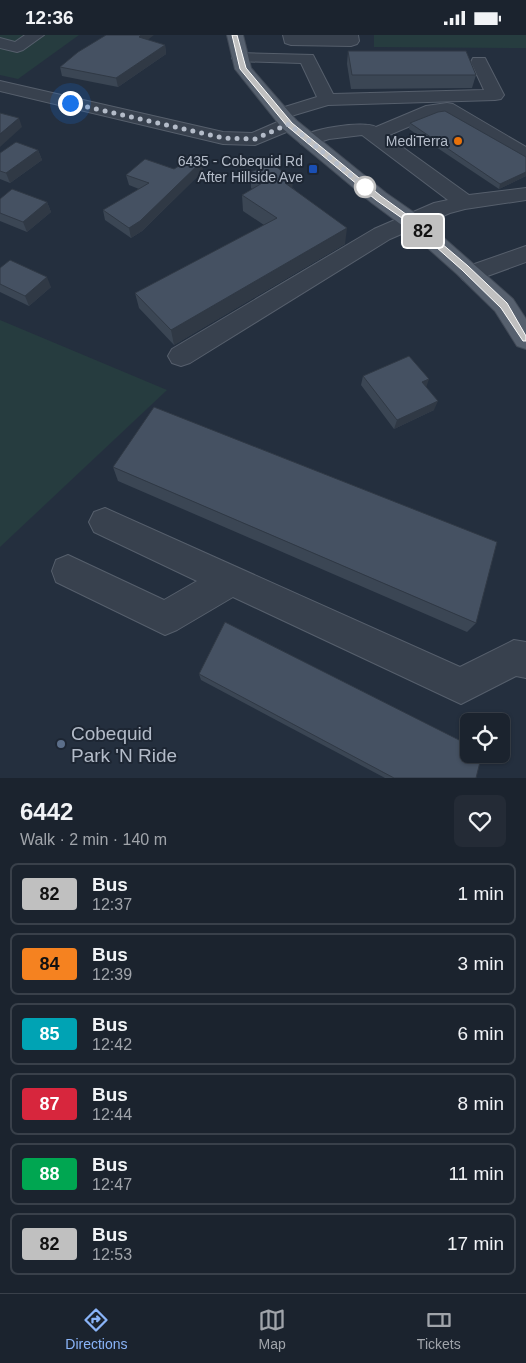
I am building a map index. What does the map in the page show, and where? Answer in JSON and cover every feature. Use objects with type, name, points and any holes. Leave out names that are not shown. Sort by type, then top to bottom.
[{"type":"main road","points":[[234,35],[243,69],[285,119],[379,198],[411,221],[471,274],[504,305],[526,339]]},
{"type":"street","points":[[0,43],[18,47],[36,35]]},
{"type":"street","points":[[291,35],[291,39],[351,41],[350,35]]},
{"type":"street","points":[[240,58],[307,58],[327,100]]},
{"type":"street","points":[[0,86],[223,138],[255,139],[285,119],[327,100],[495,95],[479,62]]},
{"type":"street","points":[[373,135],[432,110],[447,108],[526,155]]},
{"type":"street","points":[[308,140],[327,134],[366,129],[464,202]]},
{"type":"street","points":[[180,356],[382,234],[442,208],[464,202],[526,194]]},
{"type":"street","points":[[471,274],[526,254]]},
{"type":"street","points":[[105,522],[461,685],[514,658],[526,660]]},
{"type":"street","points":[[68,571],[165,618],[232,580]]},
{"type":"green space","points":[[0,35],[79,35],[18,79],[0,75]]},
{"type":"green space","points":[[374,35],[526,35],[526,48],[374,47]]},
{"type":"green space","points":[[0,320],[167,390],[0,547]]},
{"type":"building","points":[[106,35],[141,35],[139,37],[165,45],[116,78],[60,67],[78,52]]},
{"type":"building","points":[[348,51],[466,51],[476,75],[352,75]]},
{"type":"building","points":[[445,111],[526,157],[526,172],[500,184],[410,123]]},
{"type":"building","points":[[0,113],[19,118],[0,134]]},
{"type":"building","points":[[16,142],[38,150],[6,173],[0,171],[0,153]]},
{"type":"building","points":[[197,155],[202,161],[140,221],[129,228],[103,210],[149,183],[126,175],[145,159],[174,169]]},
{"type":"building","points":[[271,163],[293,179],[285,183],[347,228],[171,330],[135,293],[277,218],[242,195],[264,182],[251,172]]},
{"type":"building","points":[[12,189],[47,202],[23,222],[0,213],[0,199]]},
{"type":"building","points":[[10,260],[47,277],[25,296],[0,284],[0,268]]},
{"type":"building","points":[[409,356],[429,379],[422,382],[438,401],[397,420],[363,376]]},
{"type":"building","points":[[154,407],[497,542],[476,623],[113,467]]},
{"type":"building","points":[[225,622],[460,740],[460,763],[480,763],[476,778],[394,778],[199,674]]},
{"type":"bus line","name":"82","points":[[235,35],[234,40],[243,69],[289,124],[379,198],[411,221],[465,268],[504,305],[526,339]]},
{"type":"place","name":"MediTerra","points":[[458,141]]},
{"type":"place","name":"6435 - Cobequid Rd After Hillside Ave","points":[[313,169]]},
{"type":"place","name":"Cobequid Park 'N Ride","points":[[61,744]]},
{"type":"route","points":[[70,103],[223,138],[255,139],[289,124],[365,187]]}]
